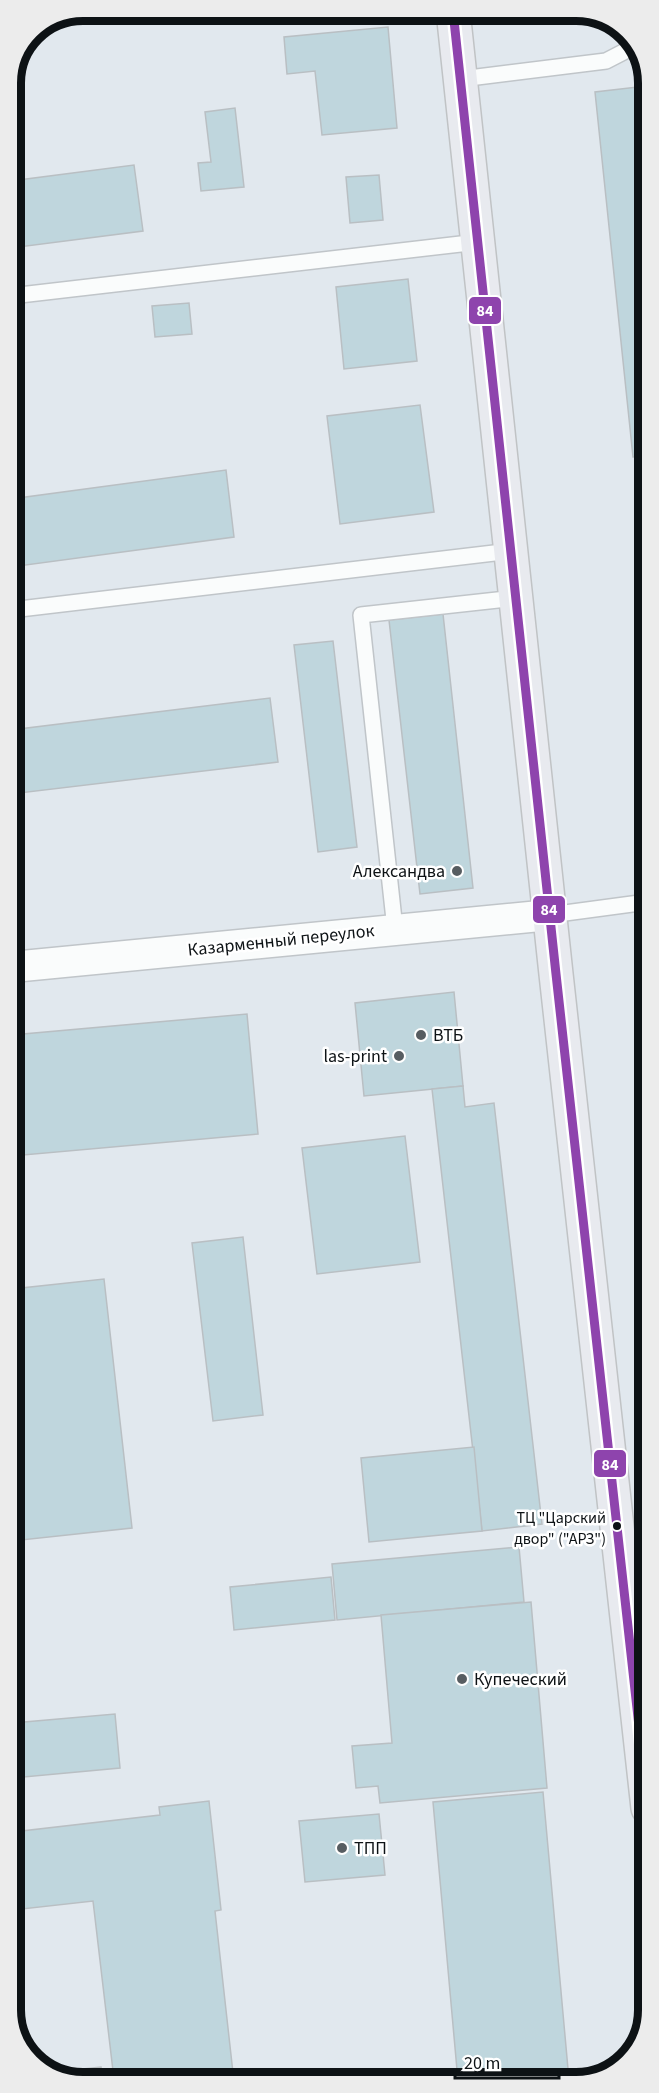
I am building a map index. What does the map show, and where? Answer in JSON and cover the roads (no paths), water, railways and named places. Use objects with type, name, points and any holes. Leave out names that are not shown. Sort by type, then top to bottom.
[{"type":"main road","points":[[454,21],[638,1717]]},
{"type":"street","name":"Казарменный переулок","points":[[21,966],[550,915]]},
{"type":"lane","points":[[461,79],[606,61],[629,49]]},
{"type":"lane","points":[[21,295],[478,242]]},
{"type":"lane","points":[[21,609],[511,550]]},
{"type":"lane","points":[[395,929],[361,615],[516,598]]},
{"type":"lane","points":[[550,915],[638,903]]},
{"type":"place","name":"Александва","points":[[457,871]]},
{"type":"place","name":"ВТБ","points":[[421,1035]]},
{"type":"place","name":"las-print","points":[[399,1056]]},
{"type":"place","name":"ТЦ \"Царский двор\" (\"АРЗ\")","points":[[617,1526]]},
{"type":"place","name":"Купеческий","points":[[462,1679]]},
{"type":"place","name":"ТПП","points":[[342,1848]]}]
